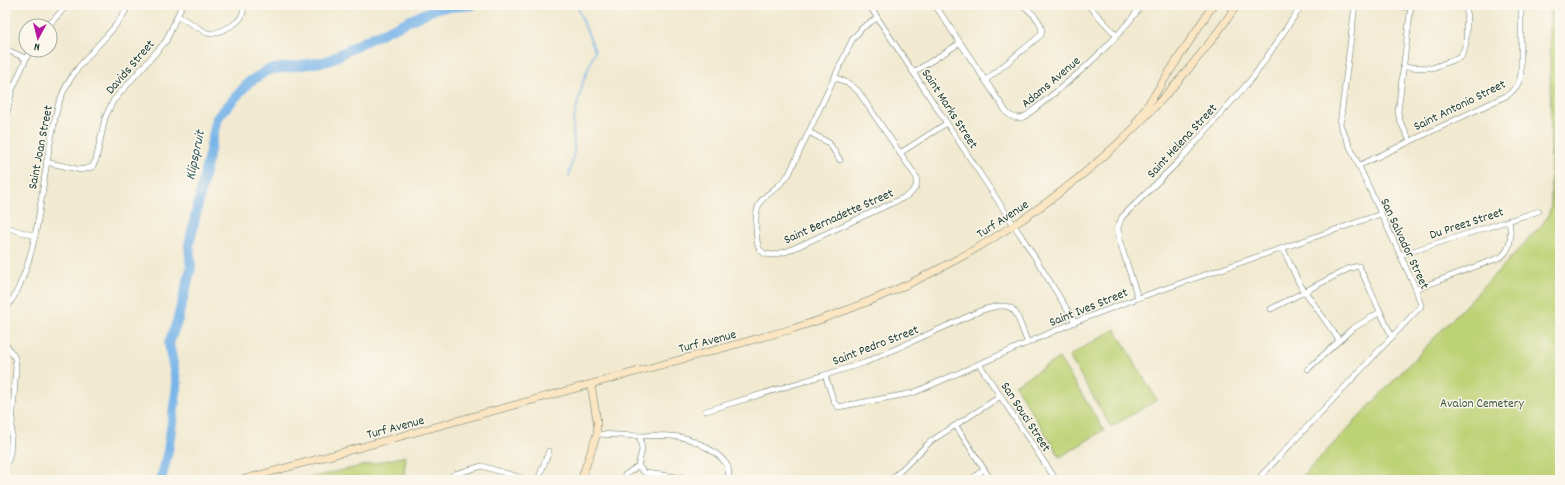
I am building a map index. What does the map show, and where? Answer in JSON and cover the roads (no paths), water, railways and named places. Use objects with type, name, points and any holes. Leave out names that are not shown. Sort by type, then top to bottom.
[{"type":"main road","name":"Turf Avenue","points":[[1134,127],[1213,5]]},
{"type":"main road","name":"Turf Avenue","points":[[241,480],[792,329],[856,307],[937,272],[976,250],[1014,225],[1065,189],[1107,153],[1149,115],[1188,71],[1237,5]]},
{"type":"main road","points":[[581,480],[597,434],[598,421],[591,384]]},
{"type":"street","points":[[55,18],[67,5]]},
{"type":"street","name":"Saint Joan Street","points":[[5,310],[20,285],[35,236],[46,162],[58,104],[70,76],[119,20],[129,5]]},
{"type":"street","name":"Davids Street","points":[[46,162],[81,170],[92,167],[96,160],[105,118],[113,101],[166,41],[182,5]]},
{"type":"street","points":[[178,16],[207,33],[212,34],[240,20],[244,13],[243,5]]},
{"type":"street","name":"Saint Marks Street","points":[[869,5],[1014,225],[1074,322]]},
{"type":"street","name":"Adams Avenue","points":[[935,5],[1007,113],[1015,118],[1024,117],[1073,78],[1116,35],[1142,5]]},
{"type":"street","points":[[986,80],[1041,35],[1041,23],[1023,5]]},
{"type":"street","points":[[1088,5],[1116,35]]},
{"type":"street","name":"Saint Helena Street","points":[[1138,298],[1119,239],[1118,227],[1122,217],[1181,159],[1240,92],[1261,66],[1302,5]]},
{"type":"street","name":"San Salvador Street","points":[[1257,480],[1420,307],[1421,303],[1416,288],[1344,136],[1340,120],[1355,5]]},
{"type":"street","points":[[1391,5],[1411,6],[1398,112],[1400,121],[1410,140]]},
{"type":"street","points":[[1404,67],[1436,68],[1461,57],[1466,44],[1467,5]]},
{"type":"street","name":"Saint Antonio Street","points":[[1358,166],[1410,140],[1508,95],[1514,90],[1520,80],[1521,73],[1521,5]]},
{"type":"street","name":"Saint Bernadette Street","points":[[877,18],[856,33],[789,174],[781,184],[763,198],[758,206],[756,213],[757,243],[760,250],[765,254],[773,255],[788,251],[910,194],[916,187],[917,178],[900,153]]},
{"type":"street","points":[[914,72],[960,43]]},
{"type":"street","points":[[5,49],[18,55]]},
{"type":"street","points":[[5,122],[12,90],[25,58]]},
{"type":"street","points":[[835,77],[851,85],[858,91],[900,153],[947,123]]},
{"type":"street","points":[[809,132],[829,143],[840,160]]},
{"type":"street","name":"Du Preez Street","points":[[1400,255],[1539,211]]},
{"type":"street","name":"Saint Ives Street","points":[[825,375],[835,404],[841,407],[913,393],[1074,322],[1138,298],[1381,214]]},
{"type":"street","points":[[1416,288],[1501,257],[1507,251],[1510,242],[1509,220]]},
{"type":"street","points":[[5,227],[35,236]]},
{"type":"street","points":[[1283,249],[1305,292],[1340,340]]},
{"type":"street","points":[[1271,310],[1350,268],[1359,266],[1392,337]]},
{"type":"street","name":"Saint Pedro Street","points":[[706,411],[871,360],[980,311],[1001,305],[1007,305],[1015,311],[1028,343]]},
{"type":"street","points":[[1308,369],[1359,323],[1380,312]]},
{"type":"street","points":[[5,343],[15,358],[16,367],[10,454],[5,464]]},
{"type":"street","name":"San Souci Street","points":[[979,364],[1056,480]]},
{"type":"street","points":[[891,480],[925,447],[1001,396]]},
{"type":"street","points":[[956,426],[991,480]]},
{"type":"street","points":[[597,434],[640,436],[653,435],[690,439],[718,456],[726,464],[729,470],[728,480]]},
{"type":"street","points":[[625,475],[638,466],[642,450],[640,436]]},
{"type":"street","points":[[538,480],[549,450]]},
{"type":"street","points":[[445,480],[455,474],[482,466],[528,480]]},
{"type":"street","points":[[638,466],[645,473],[701,480]]},
{"type":"street","points":[[971,480],[984,469]]},
{"type":"waterway","name":"Klipspruit","points":[[161,480],[168,451],[177,386],[169,343],[177,322],[191,268],[189,245],[217,118],[249,82],[268,70],[328,61],[363,42],[437,8],[472,5]]},
{"type":"waterway","points":[[569,177],[574,151],[573,122],[583,82],[595,51],[578,9],[578,5]]},
{"type":"park label","name":"Avalon Cemetery","points":[[1482,402]]}]
